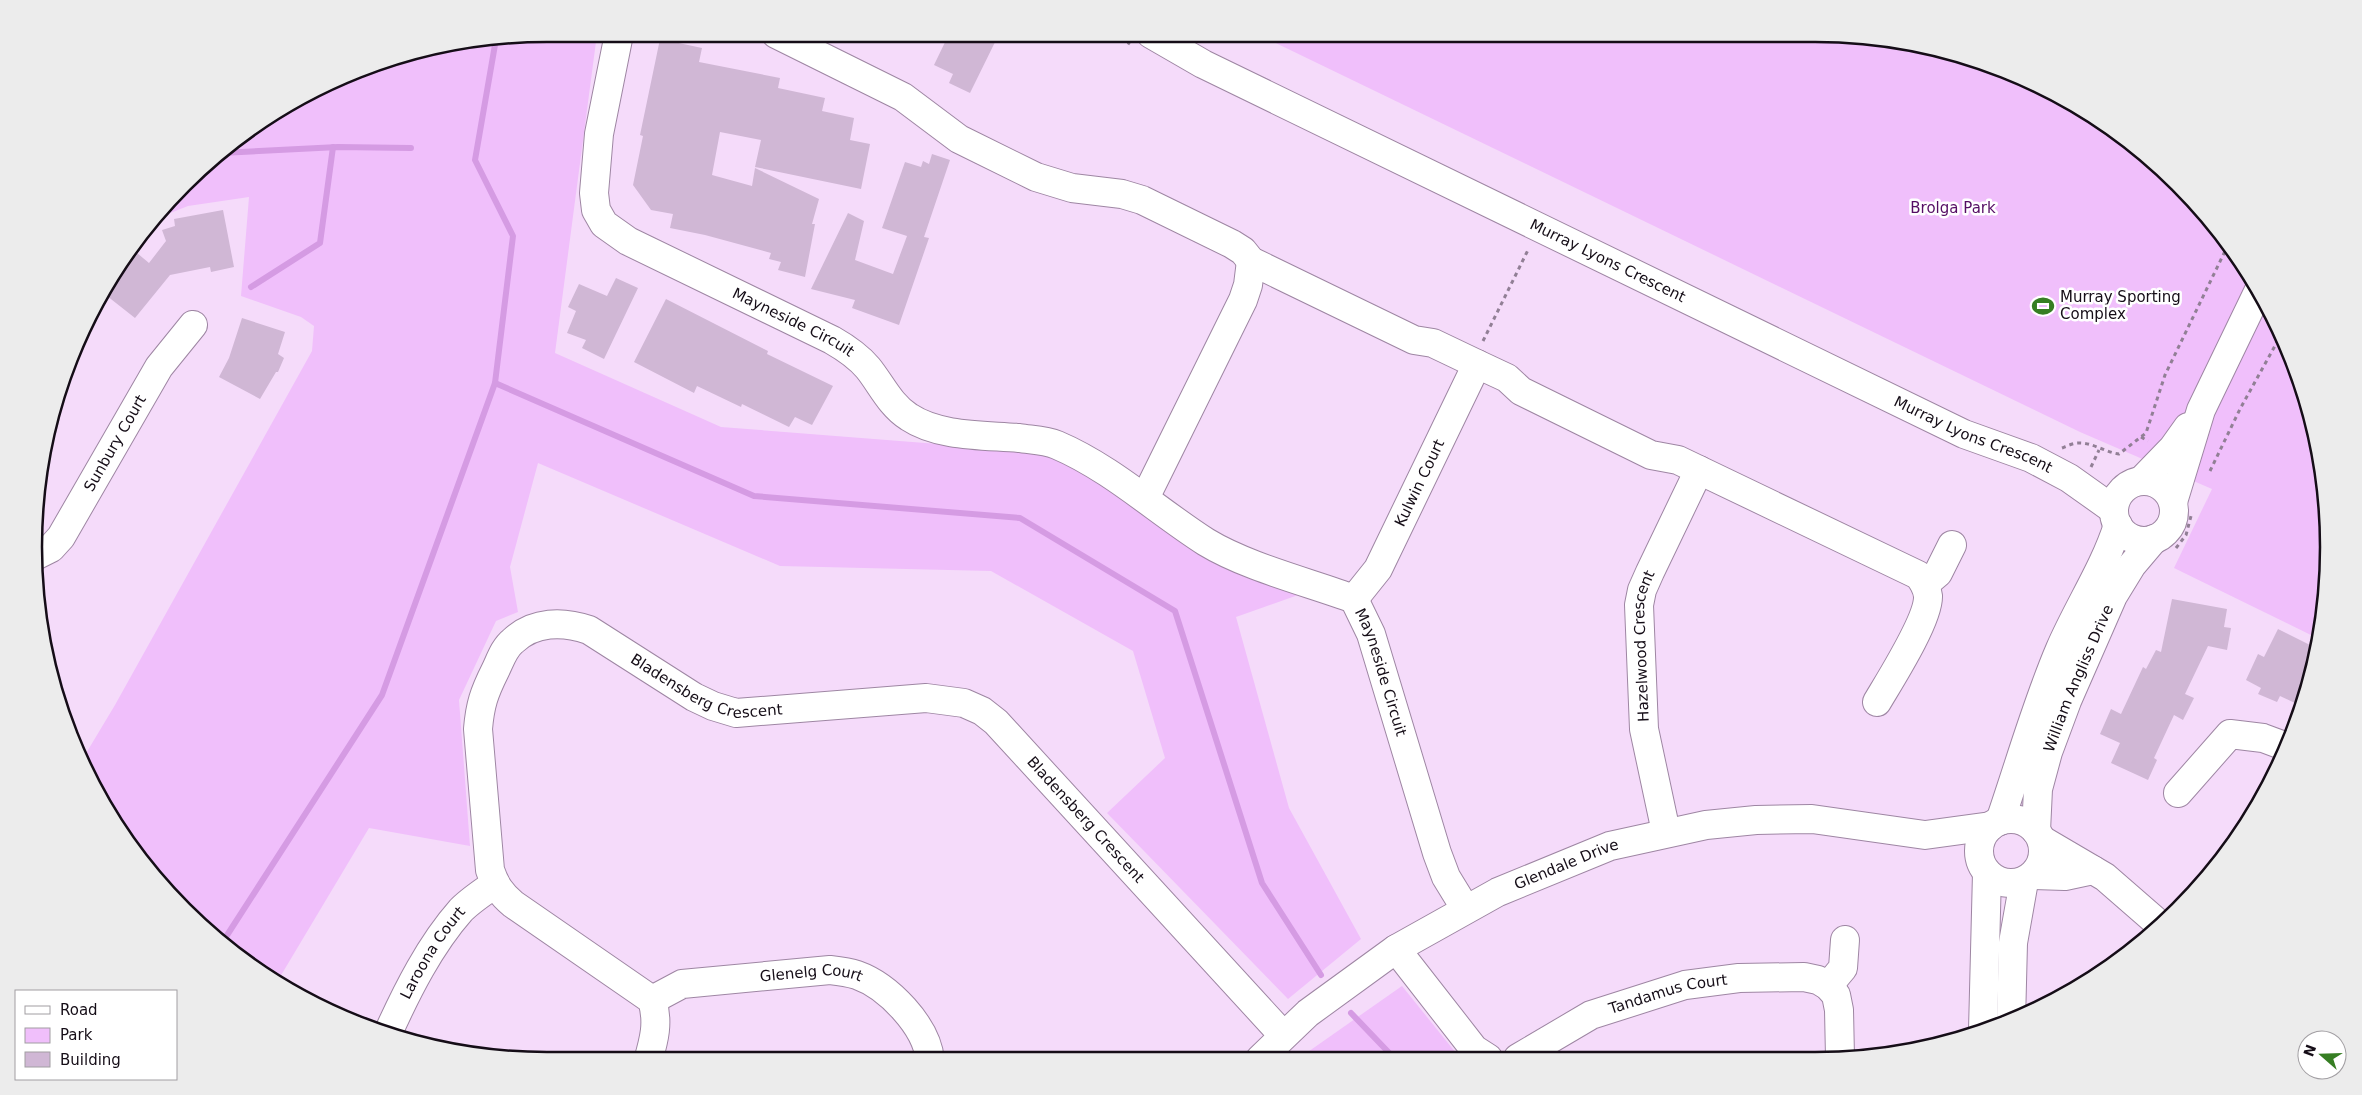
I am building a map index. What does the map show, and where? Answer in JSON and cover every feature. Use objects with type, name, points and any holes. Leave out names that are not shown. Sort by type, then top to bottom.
[{"type":"street","name":"Mayneside Circuit","points":[[617,42],[599,134],[594,194],[596,210],[609,228],[628,241],[853,352],[867,367],[895,406],[909,417],[926,426],[1054,444],[1075,454],[1145,498],[1207,542],[1246,561],[1354,599],[1371,634],[1437,853],[1446,877],[1465,908]]},
{"type":"street","points":[[792,42],[903,96],[959,139],[1036,177],[1072,188],[1122,194],[1142,200],[1232,244],[1251,261],[1414,340],[1433,343],[1507,378],[1521,391],[1651,454],[1678,460],[1918,574],[1925,584],[1928,596],[1925,612],[1896,670],[1877,702]]},
{"type":"street","name":"Murray Lyons Crescent","points":[[1165,42],[1203,64],[1964,434],[2020,453],[2069,478],[2116,518]]},
{"type":"street","points":[[1145,498],[1242,300],[1248,285],[1251,261]]},
{"type":"street","points":[[2201,410],[2183,506],[2174,513],[2171,524],[2164,533],[2164,544],[2134,539],[2124,534],[2116,518],[2116,499],[2121,490],[2136,482],[2173,448],[2201,410],[2254,300]]},
{"type":"street","name":"Sunbury Court","points":[[42,552],[51,548],[61,537],[159,367],[193,325]]},
{"type":"street","name":"Kulwin Court","points":[[1354,599],[1378,568],[1477,364]]},
{"type":"street","name":"Hazelwood Crescent","points":[[1666,832],[1644,729],[1640,605],[1642,590],[1699,470]]},
{"type":"street","name":"Murray Lyons Crescent","points":[[2069,478],[2136,482]]},
{"type":"street","points":[[2136,482],[2152,482],[2161,486],[2183,506]]},
{"type":"street","name":"William Angliss Drive","points":[[1996,823],[2061,647],[2103,566],[2116,518]]},
{"type":"street","points":[[1925,584],[1938,573],[1952,544]]},
{"type":"street","name":"William Angliss Drive","points":[[2039,835],[2038,790],[2048,752],[2067,700],[2113,596],[2132,565],[2164,544]]},
{"type":"street","name":"Bladensberg Crescent","points":[[652,1000],[513,904],[495,884],[490,870],[478,729],[480,706],[504,653],[512,641],[541,626],[558,623],[572,625],[604,638],[694,697],[713,706],[736,713],[926,698],[964,703],[982,711],[996,722],[1283,1035]]},
{"type":"street","points":[[2178,793],[2230,734],[2263,738],[2280,744]]},
{"type":"street","name":"Glendale Drive","points":[[1267,1052],[1308,1013],[1396,949],[1465,908],[1561,864],[1610,846],[1706,824],[1756,820],[1812,819],[1925,835],[1996,823]]},
{"type":"street","points":[[1983,1024],[1985,869],[1979,854],[1984,834],[1996,823],[2020,820],[2039,835],[2114,884],[2155,920]]},
{"type":"street","name":"Glendale Drive","points":[[1925,835],[1985,869]]},
{"type":"street","points":[[2012,1012],[2013,943],[2029,878],[2043,858],[2039,835]]},
{"type":"street","points":[[1985,869],[2005,883],[2029,878],[2065,876],[2093,870]]},
{"type":"street","name":"Laroona Court","points":[[391,1028],[404,999],[434,946],[460,911],[495,884]]},
{"type":"street","points":[[1840,1051],[1839,1010],[1836,995],[1828,986],[1842,968],[1845,940]]},
{"type":"street","points":[[1396,949],[1474,1049],[1479,1052]]},
{"type":"street","name":"Glenelg Court","points":[[652,1000],[682,984],[830,970],[844,972],[876,985],[912,1019],[927,1042],[929,1052]]},
{"type":"street","name":"Tandamus Court","points":[[1528,1052],[1591,1015],[1685,985],[1739,978],[1804,977],[1818,980],[1828,986]]},
{"type":"street","points":[[650,1052],[656,1026],[656,1013],[652,1000]]},
{"type":"path","points":[[1477,364],[1483,340],[1530,245]]},
{"type":"path","points":[[2095,458],[2099,450],[2119,454],[2146,432],[2165,375],[2224,253]]},
{"type":"path","points":[[2206,480],[2240,409],[2276,344]]},
{"type":"path","points":[[2205,469],[2210,471]]},
{"type":"path","points":[[2164,544],[2186,535],[2183,506]]},
{"type":"green space","points":[[596,42],[555,353],[721,427],[1041,452],[1100,479],[1301,594],[1236,617],[1289,808],[1361,939],[1288,999],[1107,813],[1165,758],[1133,651],[991,571],[780,566],[538,463],[510,567],[518,612],[496,621],[459,700],[470,846],[369,828],[281,976],[240,948],[215,927],[190,905],[168,880],[147,855],[110,800],[86,753],[115,705],[312,351],[314,326],[301,317],[241,296],[249,197],[188,206],[170,213],[190,190],[240,147],[295,110],[354,81],[385,69],[449,52],[514,44]]},
{"type":"green space","name":"Murray Sporting Complex","points":[[1274,42],[1814,42],[1848,44],[1913,52],[1977,69],[2008,81],[2067,110],[2122,147],[2172,190],[2194,215],[2215,240],[2252,295],[2281,354],[2293,385],[2302,417],[2310,449],[2315,482],[2320,548],[2312,635],[2174,568],[2212,489],[2080,432]]},
{"type":"green space","points":[[1402,986],[1455,1052],[1308,1052]]},
{"type":"building","points":[[659,42],[674,42],[702,48],[699,62],[780,78],[778,88],[825,98],[822,111],[854,118],[850,140],[870,144],[861,189],[755,167],[761,140],[720,132],[712,175],[752,186],[755,168],[819,199],[812,224],[815,224],[805,277],[778,270],[781,262],[769,259],[771,253],[705,235],[670,228],[673,214],[651,210],[633,185],[643,136],[640,135]]},
{"type":"building","points":[[945,42],[995,42],[970,93],[949,83],[953,74],[934,65]]},
{"type":"building","points":[[932,154],[950,160],[924,237],[929,238],[899,325],[852,308],[855,300],[811,289],[848,213],[864,221],[855,260],[893,274],[907,236],[882,228],[905,162],[921,167],[923,161],[929,164]]},
{"type":"building","points":[[223,210],[234,267],[211,272],[210,267],[170,275],[135,318],[109,297],[138,253],[149,263],[166,241],[162,230],[175,226],[174,219]]},
{"type":"building","points":[[616,278],[638,288],[604,359],[582,348],[586,340],[567,333],[576,311],[568,307],[579,284],[607,296]]},
{"type":"building","points":[[666,299],[768,351],[767,354],[833,386],[812,425],[795,417],[789,427],[742,404],[741,407],[697,386],[694,393],[634,362]]},
{"type":"building","points":[[242,318],[285,332],[278,354],[284,358],[278,372],[276,372],[260,399],[219,377],[229,358]]},
{"type":"building","points":[[2172,599],[2227,609],[2224,627],[2231,628],[2227,650],[2208,646],[2185,694],[2194,698],[2183,720],[2174,715],[2154,758],[2157,760],[2148,780],[2111,763],[2120,743],[2100,734],[2111,709],[2121,714],[2143,667],[2146,669],[2156,650],[2161,652]]},
{"type":"building","points":[[2278,629],[2310,645],[2295,703],[2280,696],[2277,702],[2258,694],[2261,688],[2246,680],[2258,654],[2264,657]]},
{"type":"waterway","points":[[226,936],[382,695],[495,383],[513,236],[475,160],[495,46]]},
{"type":"waterway","points":[[251,287],[320,243],[333,147]]},
{"type":"waterway","points":[[234,152],[338,147],[411,148]]},
{"type":"waterway","points":[[495,383],[754,496],[1020,518],[1175,611],[1262,883],[1321,975]]},
{"type":"waterway","points":[[1351,1013],[1388,1052]]},
{"type":"place","name":"Murray Sporting Complex","points":[[2043,306]]},
{"type":"park label","name":"Brolga Park","points":[[1953,208]]}]
